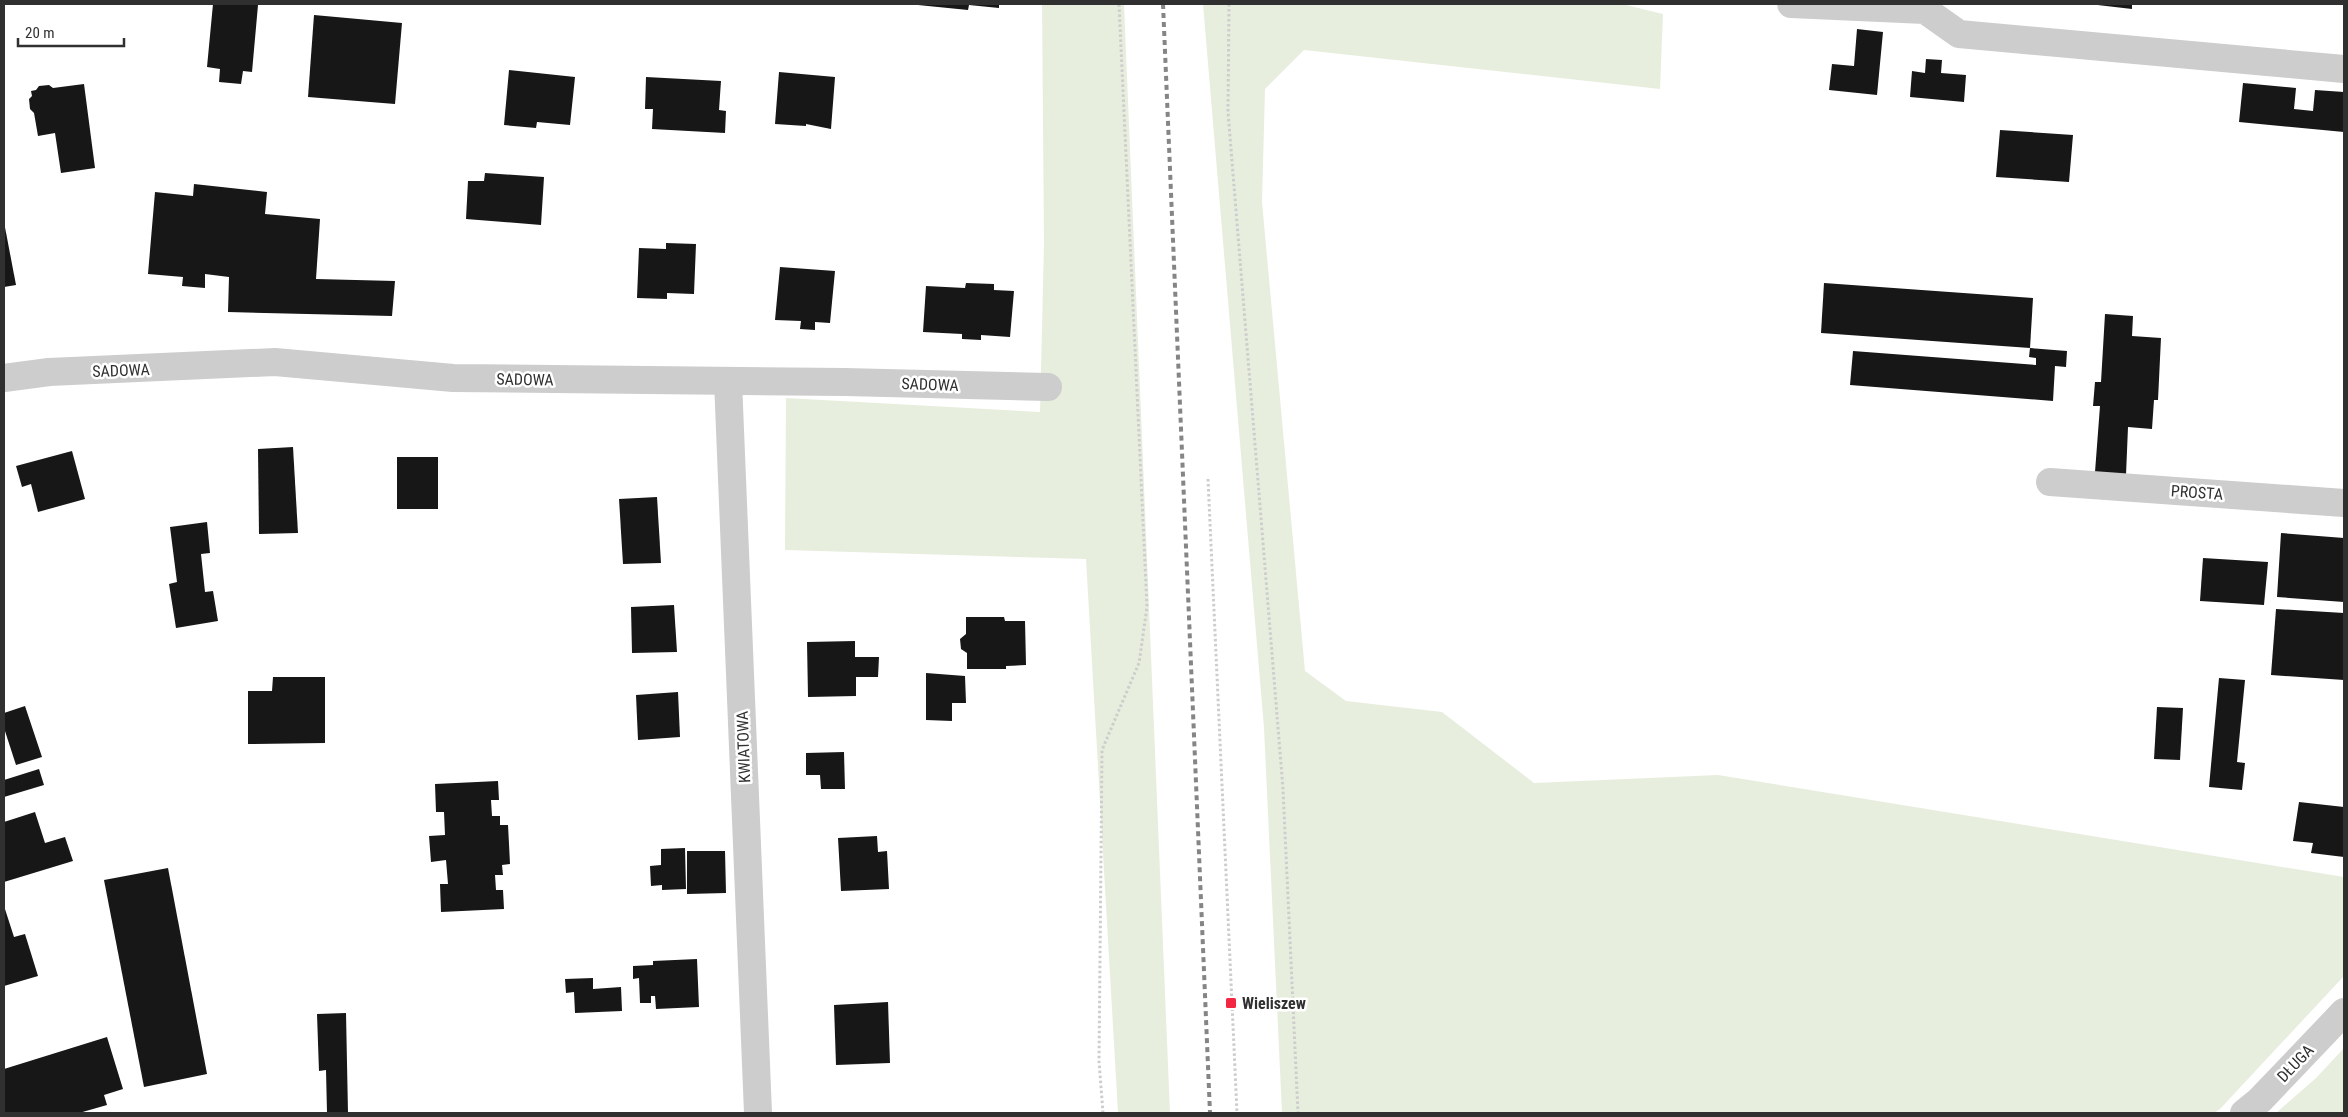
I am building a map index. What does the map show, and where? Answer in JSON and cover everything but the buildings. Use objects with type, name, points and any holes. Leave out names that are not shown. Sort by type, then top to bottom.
[{"type":"street","points":[[1791,4],[1925,10],[1959,34],[2344,69]]},
{"type":"street","name":"SADOWA","points":[[4,378],[49,372],[275,362],[453,378],[1048,387]]},
{"type":"street","name":"KWIATOWA","points":[[728,381],[758,1113]]},
{"type":"street","name":"PROSTA","points":[[2050,482],[2344,503]]},
{"type":"street","name":"DŁUGA","points":[[2244,1113],[2260,1100],[2344,1012]]},
{"type":"path","points":[[1103,1113],[1099,1061],[1102,750],[1139,663],[1147,607],[1119,4]]},
{"type":"path","points":[[1229,4],[1228,112],[1283,788],[1298,1113]]},
{"type":"path","points":[[1208,479],[1237,1113]]},
{"type":"green space","points":[[1042,4],[1124,4],[1170,1113],[1118,1113],[1086,559],[785,550],[786,398],[1040,412],[1044,243]]},
{"type":"green space","points":[[1203,4],[1622,4],[1663,14],[1660,89],[1304,50],[1265,89],[1262,202],[1305,671],[1346,701],[1442,712],[1534,783],[1718,775],[2344,877],[2344,976],[2220,1109],[2214,1113],[1282,1113],[1264,728]]},
{"type":"green space","points":[[2344,1048],[2344,1113],[2276,1113],[2316,1078]]},
{"type":"railway","points":[[1163,4],[1210,1113]]},
{"type":"place","name":"Wieliszew","points":[[1231,1003]]}]
